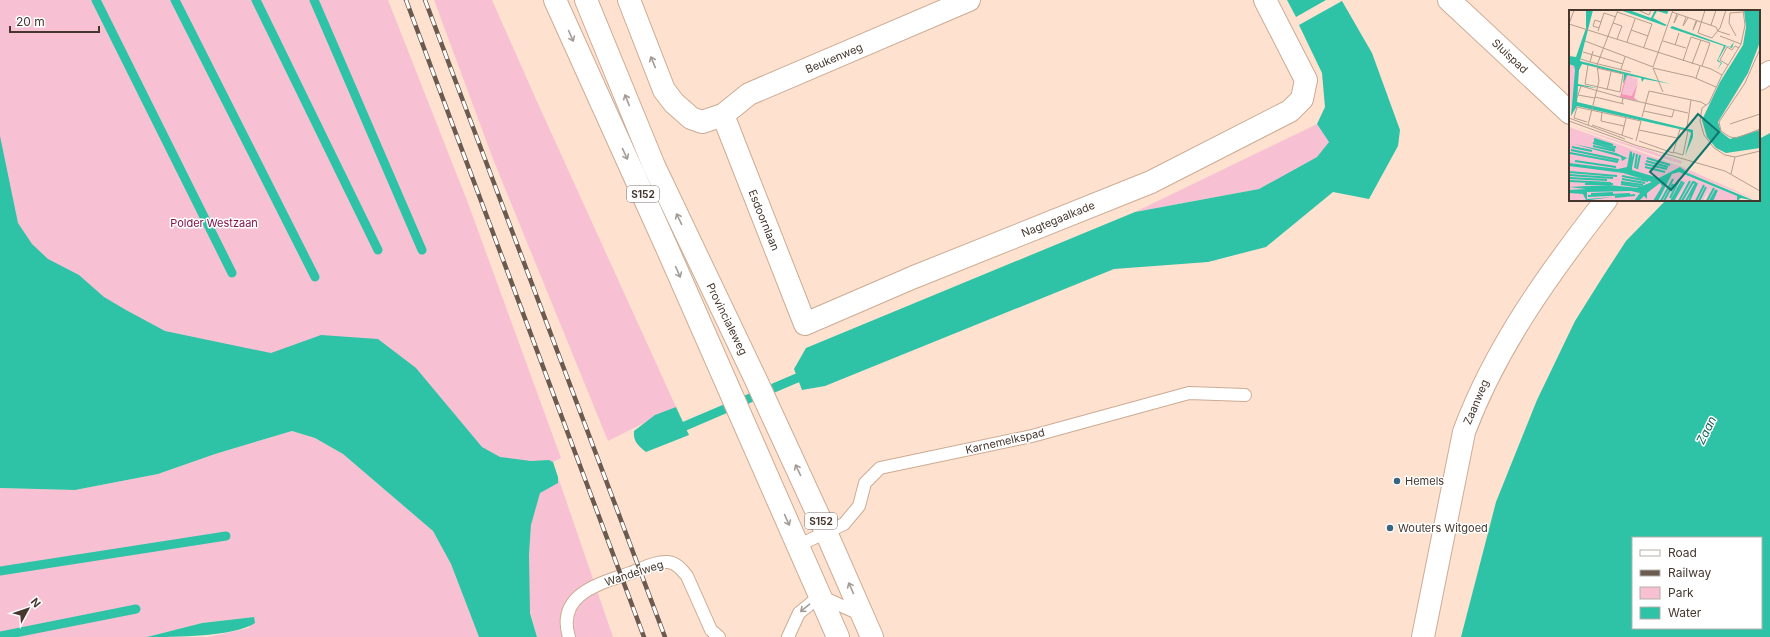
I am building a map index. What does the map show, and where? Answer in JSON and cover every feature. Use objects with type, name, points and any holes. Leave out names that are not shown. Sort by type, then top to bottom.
[{"type":"street","name":"S152","points":[[555,0],[667,248],[838,637]]},
{"type":"street","name":"Provincialeweg","points":[[586,0],[654,166],[756,380],[826,532],[872,637]]},
{"type":"street","name":"Beukenweg","points":[[629,0],[664,90],[682,111],[691,118],[702,122],[723,115],[749,94],[969,0]]},
{"type":"street","name":"Nagtegaalkade","points":[[806,324],[914,276],[1151,182],[1290,111],[1302,99],[1306,80],[1265,0]]},
{"type":"street","name":"Sluispad","points":[[1449,0],[1569,112]]},
{"type":"street","points":[[1760,78],[1770,72]]},
{"type":"street","name":"Esdoornlaan","points":[[723,115],[806,324]]},
{"type":"street","name":"Zaanweg","points":[[1423,637],[1464,432],[1483,383],[1519,321],[1553,270],[1605,201]]},
{"type":"lane","name":"Karnemelkspad","points":[[798,545],[844,524],[859,506],[865,483],[880,468],[1032,436],[1189,393],[1245,395]]},
{"type":"lane","name":"Wandelweg","points":[[569,637],[567,616],[573,602],[580,594],[601,583],[654,564],[669,562],[682,569],[711,630],[719,637]]},
{"type":"lane","points":[[788,637],[799,613],[820,596],[863,616]]},
{"type":"green space","name":"Polder Westzaan","points":[[0,0],[388,0],[468,203],[561,458],[553,462],[549,460],[558,483],[558,477],[613,637],[537,637],[530,611],[434,523],[359,460],[297,428],[0,488]],"holes":[[[539,495],[531,525],[529,555],[529,588],[520,551]]]},
{"type":"green space","points":[[434,0],[492,0],[676,407],[608,441],[493,159]]},
{"type":"green space","points":[[1317,124],[1329,142],[1317,157],[1259,189],[1135,212]]},
{"type":"green space","points":[[292,431],[315,438],[343,454],[433,531],[451,564],[479,637],[208,637],[249,628],[254,617],[202,623],[147,637],[0,637],[0,488],[75,490],[158,474],[215,454]]},
{"type":"water","points":[[1287,0],[1326,0],[1296,17]]},
{"type":"water","points":[[1342,1],[1372,53],[1400,130],[1398,146],[1369,199],[1333,192],[1266,247],[1208,262],[1114,269],[825,386],[802,390],[794,369],[806,348],[1135,212],[1259,189],[1317,157],[1329,142],[1317,124],[1325,107],[1322,73],[1299,25]]},
{"type":"water","name":"Zaan","points":[[1770,133],[1770,637],[1461,637],[1496,502],[1537,400],[1575,321],[1626,241],[1665,201],[1760,201],[1760,138]]},
{"type":"water","points":[[0,136],[18,223],[32,244],[48,259],[79,275],[104,297],[126,310],[165,331],[271,353],[321,335],[378,339],[416,368],[482,447],[500,457],[531,461],[549,460],[553,462],[558,477],[558,483],[540,493],[531,525],[529,555],[530,613],[537,637],[479,637],[451,564],[433,531],[343,454],[315,438],[292,431],[215,454],[158,474],[75,490],[0,488]]},
{"type":"water","points":[[676,407],[689,435],[646,452],[634,438],[634,431],[655,415]]},
{"type":"water","points":[[254,617],[255,623],[245,628],[219,634],[147,637],[202,623]]},
{"type":"waterway","points":[[96,0],[232,273]]},
{"type":"waterway","points":[[175,0],[315,277]]},
{"type":"waterway","points":[[256,0],[378,250]]},
{"type":"waterway","points":[[314,0],[422,250]]},
{"type":"waterway","points":[[685,426],[797,378]]},
{"type":"waterway","points":[[0,571],[226,536]]},
{"type":"waterway","points":[[0,636],[136,609]]},
{"type":"railway","points":[[406,0],[644,637]]},
{"type":"railway","points":[[425,0],[665,637]]},
{"type":"place","name":"Hemels","points":[[1397,481]]},
{"type":"place","name":"Wouters Witgoed","points":[[1390,528]]}]
